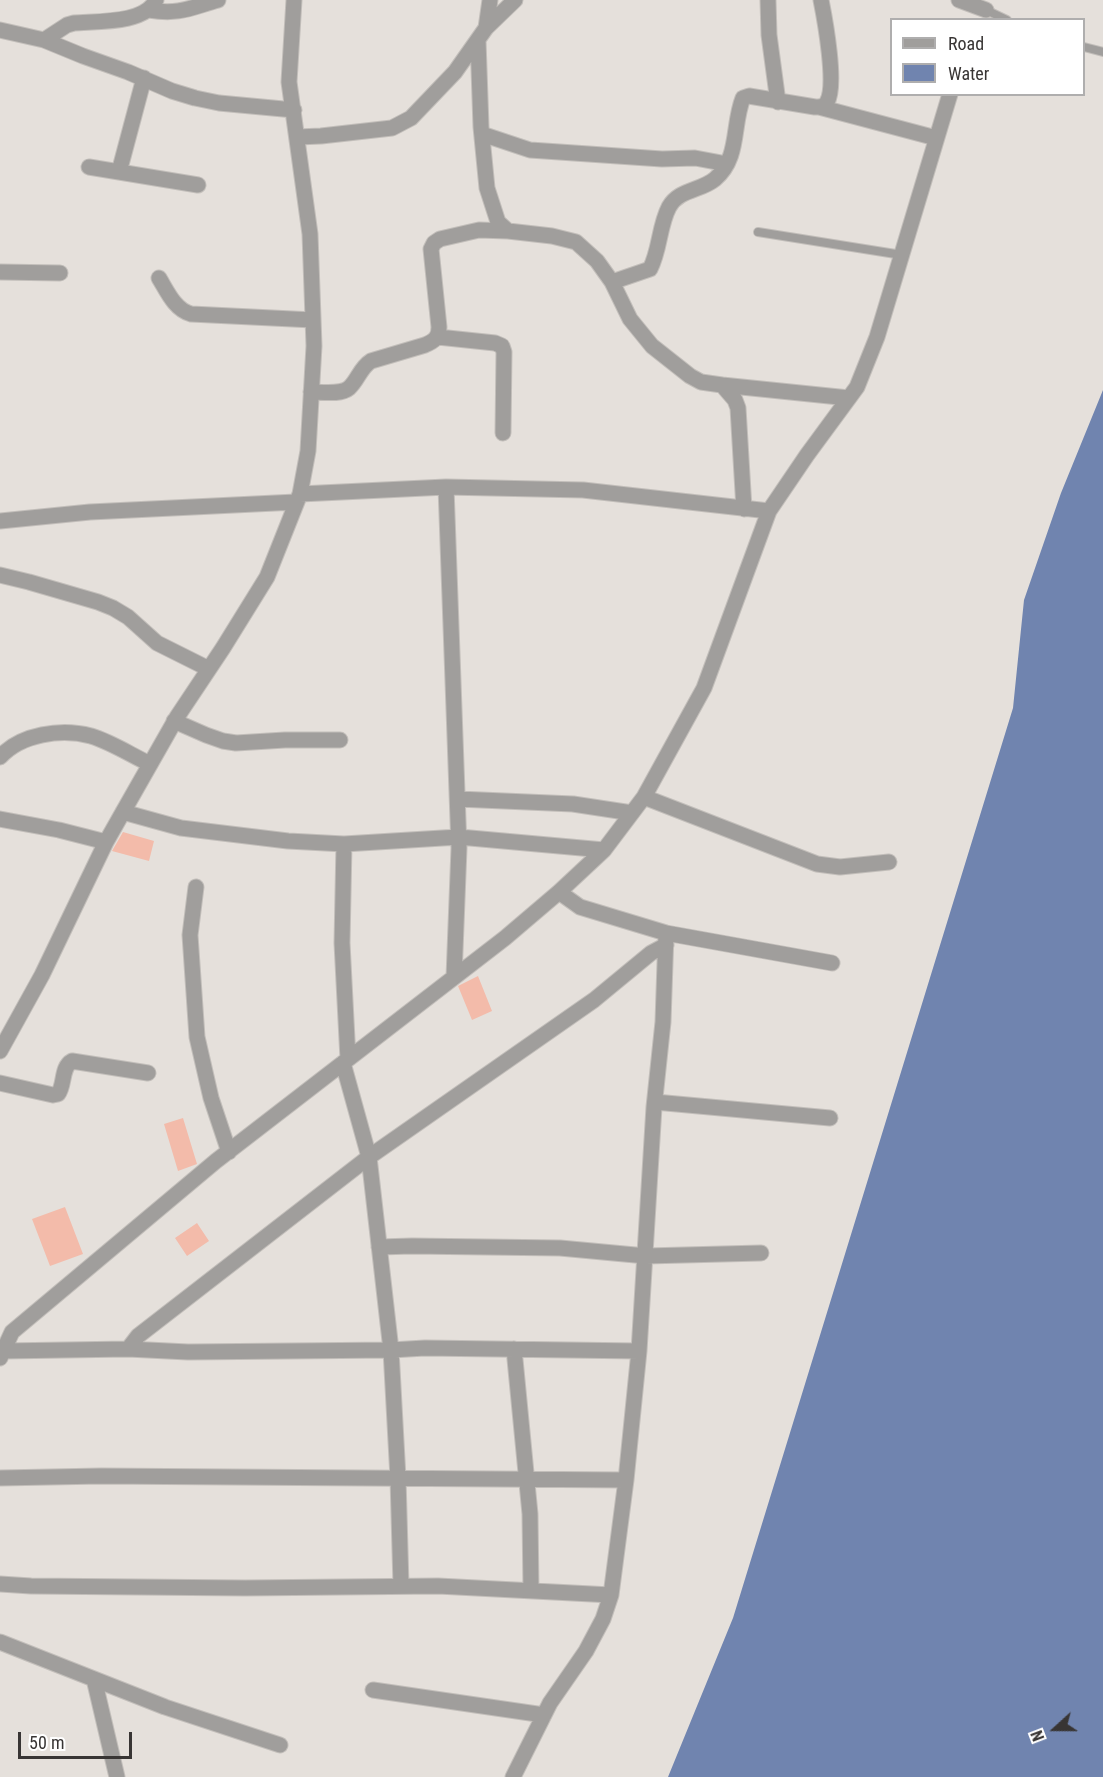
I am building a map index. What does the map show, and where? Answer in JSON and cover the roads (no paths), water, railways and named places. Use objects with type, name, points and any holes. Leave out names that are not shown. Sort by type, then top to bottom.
[{"type":"street","points":[[44,40],[74,23],[126,18],[153,5],[164,12],[182,11],[218,0]]},
{"type":"street","points":[[2,1041],[42,975],[106,842],[174,721],[267,577],[298,498],[308,451],[314,346],[310,234],[289,82],[294,0]]},
{"type":"street","points":[[490,0],[482,34],[482,134],[487,188],[498,222],[508,231]]},
{"type":"street","points":[[298,137],[392,128],[411,118],[455,72],[482,34],[515,0]]},
{"type":"street","points":[[768,0],[769,35],[778,102]]},
{"type":"street","points":[[819,107],[825,104],[830,95],[827,36],[821,0]]},
{"type":"street","points":[[958,0],[988,10]]},
{"type":"street","points":[[0,30],[44,40],[195,98],[219,103],[294,110]]},
{"type":"street","points":[[119,172],[144,78]]},
{"type":"street","points":[[612,282],[650,268],[664,218],[674,200],[686,192],[712,182],[727,164],[734,148],[743,98],[749,96],[819,107],[936,138]]},
{"type":"street","points":[[4,1345],[216,1161],[505,938],[604,850],[644,797],[704,688],[769,512],[857,387],[877,337],[949,96]]},
{"type":"street","points":[[482,134],[530,150],[662,159],[695,158],[727,164]]},
{"type":"street","points":[[89,166],[198,185]]},
{"type":"street","points":[[311,392],[347,390],[365,365],[371,361],[425,345],[438,337],[432,257],[434,243],[447,236],[479,230],[552,236],[576,242],[597,261],[612,282],[630,319],[652,346],[701,382],[849,399]]},
{"type":"street","points":[[0,272],[60,273]]},
{"type":"street","points":[[159,278],[184,312],[313,320]]},
{"type":"street","points":[[438,337],[495,343],[502,346],[504,352],[502,433]]},
{"type":"street","points":[[722,385],[735,400],[738,408],[744,509]]},
{"type":"street","points":[[0,521],[90,512],[446,487],[583,490],[769,512]]},
{"type":"street","points":[[446,487],[459,837],[454,977]]},
{"type":"street","points":[[0,575],[39,584],[114,608],[128,617],[157,643],[209,669]]},
{"type":"street","points":[[174,721],[214,738],[236,743],[340,740]]},
{"type":"street","points":[[0,757],[7,749],[25,740],[62,733],[92,737],[150,764]]},
{"type":"street","points":[[644,797],[817,864],[840,867],[889,862]]},
{"type":"street","points":[[458,799],[580,805],[632,813]]},
{"type":"street","points":[[123,812],[181,828],[288,841],[344,844],[459,837],[604,850]]},
{"type":"street","points":[[0,819],[106,842]]},
{"type":"street","points":[[344,844],[342,943],[346,1061],[369,1157],[391,1350],[401,1586]]},
{"type":"street","points":[[196,887],[190,935],[197,1037],[211,1098],[229,1152]]},
{"type":"street","points":[[559,892],[580,906],[666,939],[832,963]]},
{"type":"street","points":[[513,1777],[550,1703],[586,1651],[603,1618],[611,1595],[639,1351],[655,1102],[663,1022],[666,939]]},
{"type":"street","points":[[128,1349],[138,1336],[369,1157],[594,1000],[666,939]]},
{"type":"street","points":[[0,1083],[53,1095],[58,1094],[61,1091],[66,1066],[72,1061],[148,1073]]},
{"type":"street","points":[[655,1102],[830,1118]]},
{"type":"street","points":[[379,1247],[560,1248],[646,1256],[760,1254]]},
{"type":"street","points":[[4,1345],[188,1352],[425,1348],[639,1351]]},
{"type":"street","points":[[514,1349],[530,1514],[531,1591]]},
{"type":"street","points":[[0,1478],[101,1476],[626,1480]]},
{"type":"street","points":[[0,1584],[234,1588],[438,1586],[611,1595]]},
{"type":"street","points":[[0,1642],[165,1707],[280,1745]]},
{"type":"street","points":[[94,1678],[117,1777]]},
{"type":"street","points":[[373,1690],[544,1715]]},
{"type":"lane","points":[[988,10],[1003,18]]},
{"type":"lane","points":[[1085,48],[1103,52]]},
{"type":"lane","points":[[759,232],[902,255]]},
{"type":"water","points":[[1103,390],[1103,1777],[668,1777],[733,1618],[1013,708],[1024,600],[1061,493]]}]
